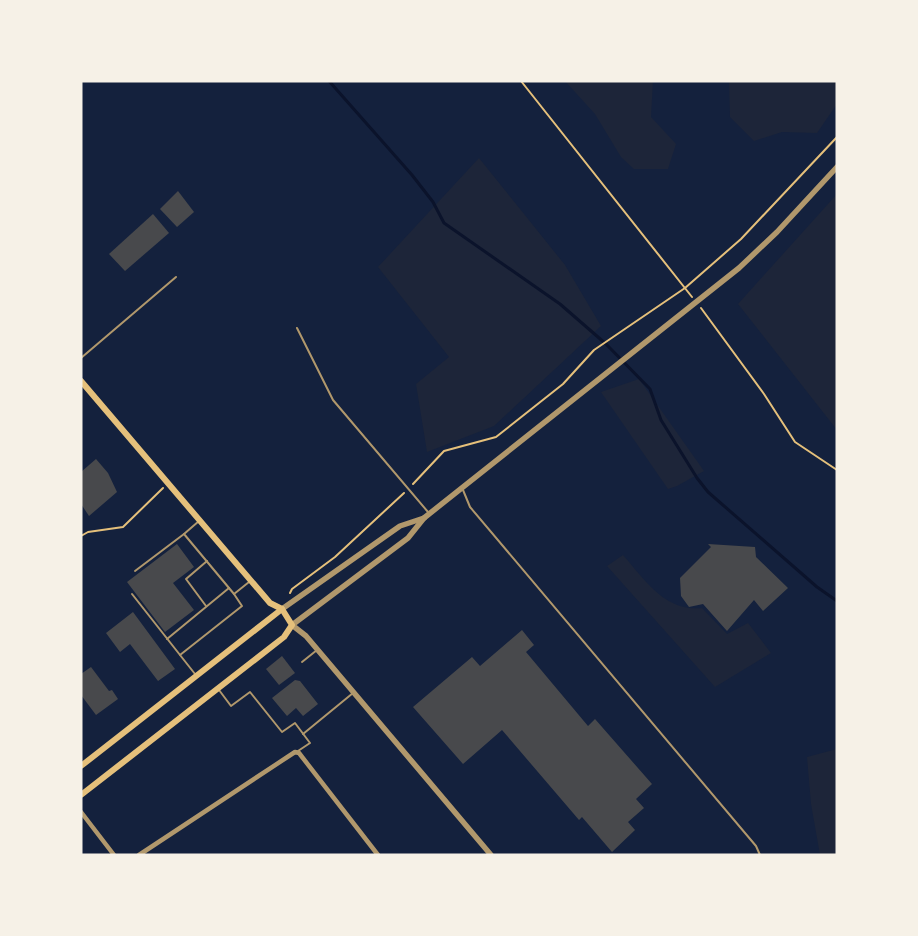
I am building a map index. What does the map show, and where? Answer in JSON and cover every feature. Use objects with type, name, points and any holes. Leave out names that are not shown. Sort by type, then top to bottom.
[{"type":"main road","points":[[81,381],[270,603],[282,609],[292,625],[284,637],[81,795]]},
{"type":"main road","points":[[81,766],[282,609]]},
{"type":"street","points":[[491,855],[317,650],[292,625],[408,538],[426,516],[749,259],[837,167]]},
{"type":"street","points":[[282,609],[400,526],[426,516]]},
{"type":"street","points":[[139,855],[296,752],[378,855]]},
{"type":"street","points":[[81,812],[114,855]]},
{"type":"lane","points":[[81,358],[176,276]]},
{"type":"lane","points":[[297,328],[333,400],[408,489],[426,516]]},
{"type":"lane","points":[[462,488],[470,506],[756,846],[760,855]]},
{"type":"lane","points":[[134,571],[200,520]]},
{"type":"lane","points":[[180,655],[242,606],[184,534]]},
{"type":"lane","points":[[207,562],[186,579],[207,606]]},
{"type":"lane","points":[[234,594],[251,581]]},
{"type":"lane","points":[[167,639],[229,588]]},
{"type":"lane","points":[[132,594],[196,676]]},
{"type":"lane","points":[[302,662],[317,650]]},
{"type":"lane","points":[[218,688],[231,706],[250,692],[282,732],[295,723],[310,743],[296,752]]},
{"type":"lane","points":[[303,734],[354,693]]},
{"type":"path","points":[[521,81],[696,302],[764,394],[795,442],[837,470]]},
{"type":"path","points":[[288,596],[292,589],[335,557],[408,489],[444,451],[496,437],[563,384],[594,350],[685,288],[741,238],[837,137]]},
{"type":"path","points":[[81,536],[88,532],[123,527],[168,483]]},
{"type":"shaded area","points":[[565,81],[653,81],[651,117],[676,144],[668,169],[634,169],[621,157],[595,114]]},
{"type":"shaded area","points":[[729,81],[837,81],[837,104],[817,133],[782,132],[754,141],[730,117]]},
{"type":"shaded area","points":[[479,158],[565,265],[601,326],[494,426],[427,452],[416,384],[449,357],[378,267]]},
{"type":"shaded area","points":[[837,194],[837,430],[738,304]]},
{"type":"shaded area","points":[[639,379],[704,471],[668,489],[601,392]]},
{"type":"shaded area","points":[[623,555],[648,584],[667,600],[689,608],[702,608],[727,634],[748,623],[771,653],[715,687],[607,566]]},
{"type":"shaded area","points":[[837,749],[837,855],[820,855],[811,804],[807,757]]},
{"type":"building","points":[[178,191],[194,212],[177,227],[160,209]]},
{"type":"building","points":[[153,214],[169,233],[125,271],[109,254]]},
{"type":"building","points":[[96,459],[108,473],[117,492],[89,516],[81,504],[81,472]]},
{"type":"building","points":[[177,544],[194,567],[173,583],[194,610],[165,632],[127,582]]},
{"type":"building","points":[[708,544],[755,547],[756,557],[788,588],[763,611],[754,600],[727,631],[703,604],[689,607],[681,596],[680,578],[711,547]]},
{"type":"building","points":[[133,612],[175,669],[158,681],[130,644],[120,652],[106,633]]},
{"type":"building","points":[[522,630],[534,645],[526,652],[588,726],[595,719],[652,784],[636,799],[644,808],[628,822],[635,830],[612,852],[582,817],[579,820],[502,730],[463,764],[413,707],[472,657],[480,666]]},
{"type":"building","points":[[282,656],[295,673],[279,685],[266,669]]},
{"type":"building","points":[[91,667],[109,691],[112,690],[118,699],[96,715],[81,695],[81,674]]},
{"type":"building","points":[[295,680],[300,681],[318,704],[303,716],[296,708],[287,716],[272,698]]},
{"type":"waterway","points":[[329,81],[412,175],[433,202],[444,223],[560,304],[606,344],[650,389],[661,420],[697,478],[708,492],[817,587],[837,601]]}]
